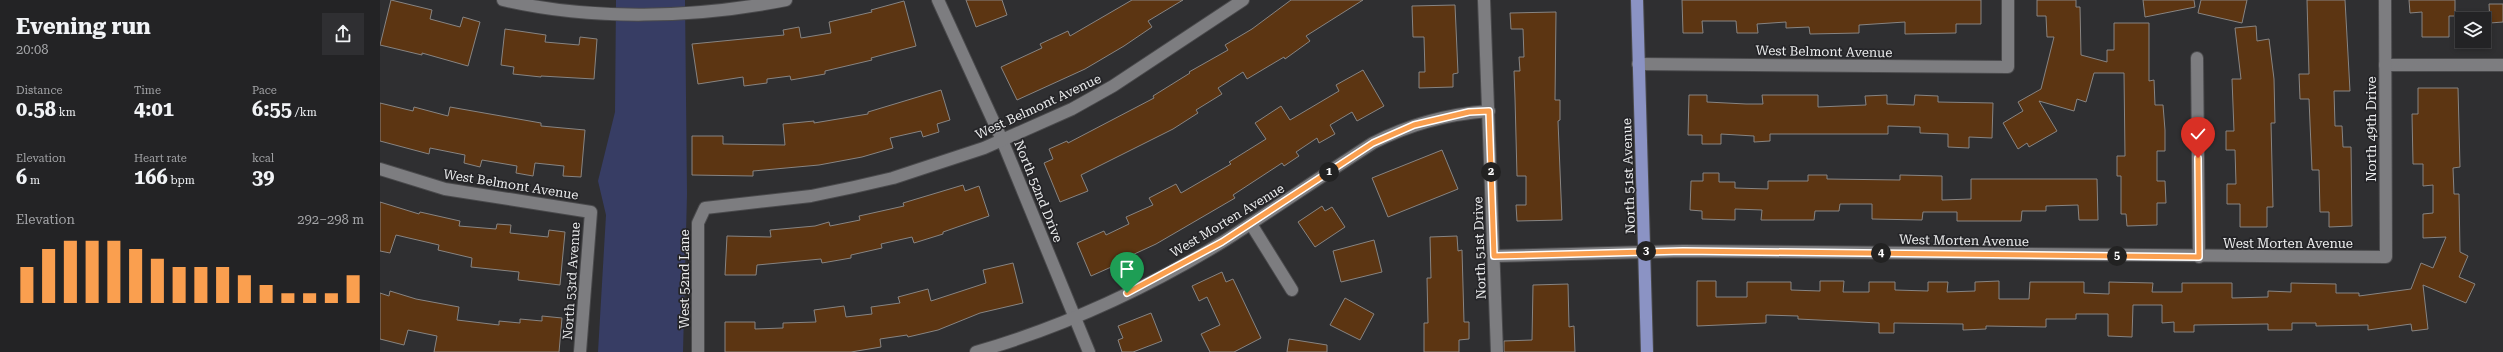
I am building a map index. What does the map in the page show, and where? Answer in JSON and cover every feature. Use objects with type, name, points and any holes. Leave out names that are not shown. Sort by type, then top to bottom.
[{"type":"main road","name":"North 51st Avenue","points":[[1637,0],[1647,352]]},
{"type":"street","points":[[503,0],[527,6],[609,15],[687,12],[786,0]]},
{"type":"street","name":"North 52nd Drive","points":[[938,0],[1002,140],[1090,352]]},
{"type":"street","name":"West Belmont Avenue","points":[[705,208],[811,196],[854,187],[941,163],[1002,140],[1072,109],[1113,86],[1243,0]]},
{"type":"street","name":"North 51st Drive","points":[[1484,0],[1497,352]]},
{"type":"street","name":"West Belmont Avenue","points":[[1638,64],[2008,67],[2008,0]]},
{"type":"street","name":"North 49th Drive","points":[[2385,0],[2386,257]]},
{"type":"street","points":[[2197,58],[2199,257]]},
{"type":"street","points":[[2385,65],[2503,65]]},
{"type":"street","name":"West Morten Avenue","points":[[976,352],[1010,342],[1076,317],[1170,271],[1251,224],[1373,143],[1397,131],[1437,119],[1489,111]]},
{"type":"street","name":"West Belmont Avenue","points":[[380,169],[445,189],[591,212]]},
{"type":"street","name":"West 52nd Lane","points":[[698,352],[698,223],[705,208]]},
{"type":"street","name":"North 53rd Avenue","points":[[580,352],[591,212]]},
{"type":"street","points":[[1251,224],[1292,290]]},
{"type":"street","name":"West Morten Avenue","points":[[1494,256],[1644,251],[2199,257],[2386,257]]},
{"type":"shaded area","points":[[616,0],[685,0],[687,194],[683,352],[598,352],[606,215],[598,181],[615,112]]},
{"type":"building","points":[[391,0],[432,10],[430,19],[460,27],[463,17],[480,22],[468,66],[422,53],[422,55],[380,45]]},
{"type":"building","points":[[966,0],[1002,0],[1007,15],[976,27]]},
{"type":"building","points":[[1132,0],[1183,0],[1148,21],[1152,27],[1124,46],[1085,69],[1017,100],[1001,67],[1042,48],[1040,44],[1068,31],[1070,36]]},
{"type":"building","points":[[1291,0],[1363,0],[1306,36],[1310,41],[1285,59],[1284,57],[1247,79],[1243,72],[1218,88],[1222,94],[1196,110],[1198,113],[1173,129],[1081,175],[1088,191],[1060,202],[1044,163],[1053,159],[1049,149],[1067,141],[1068,143],[1154,98],[1153,96],[1190,73],[1189,72],[1228,50],[1225,45],[1252,29]]},
{"type":"building","points":[[1682,0],[1981,0],[1981,24],[1956,24],[1956,33],[1905,34],[1905,22],[1859,25],[1859,33],[1810,34],[1809,27],[1786,28],[1786,22],[1757,24],[1758,33],[1737,33],[1736,21],[1702,21],[1703,33],[1683,33]]},
{"type":"building","points":[[2037,0],[2076,0],[2076,7],[2080,7],[2081,55],[2107,62],[2107,50],[2114,50],[2114,23],[2149,23],[2149,81],[2154,80],[2155,105],[2163,105],[2165,130],[2165,151],[2157,151],[2157,181],[2165,181],[2166,203],[2157,203],[2157,225],[2127,226],[2126,214],[2121,214],[2121,176],[2117,176],[2117,156],[2125,156],[2124,73],[2094,73],[2086,102],[2077,99],[2074,111],[2039,101],[2057,131],[2029,147],[2027,143],[2018,149],[2003,123],[2023,111],[2018,102],[2041,89],[2054,37],[2047,37],[2046,16],[2037,16]]},
{"type":"building","points":[[2143,0],[2194,0],[2195,7],[2145,17]]},
{"type":"building","points":[[2201,0],[2247,0],[2242,23],[2198,13]]},
{"type":"building","points":[[2307,0],[2345,0],[2350,91],[2334,91],[2335,126],[2342,126],[2343,147],[2351,147],[2352,226],[2329,227],[2329,212],[2320,212],[2319,170],[2312,170],[2309,99],[2300,99],[2299,74],[2309,74]]},
{"type":"building","points":[[2409,0],[2455,0],[2455,16],[2449,16],[2449,37],[2422,37],[2422,12],[2410,13]]},
{"type":"building","points":[[904,1],[916,46],[871,58],[872,60],[825,71],[825,74],[791,80],[790,76],[767,79],[767,83],[744,86],[743,77],[698,84],[692,44],[784,35],[783,30],[799,27],[801,38],[831,33],[829,22],[872,12],[871,10]]},
{"type":"building","points":[[2489,4],[2503,4],[2503,22],[2491,23],[2491,12],[2489,12]]},
{"type":"building","points":[[1455,5],[1458,73],[1453,74],[1453,87],[1419,88],[1419,72],[1425,72],[1424,37],[1413,37],[1412,6]]},
{"type":"building","points":[[1556,12],[1555,100],[1560,100],[1560,120],[1558,121],[1562,220],[1517,221],[1516,205],[1526,205],[1526,176],[1517,176],[1514,71],[1520,71],[1519,57],[1524,57],[1523,29],[1511,29],[1510,13]]},
{"type":"building","points":[[2256,26],[2257,41],[2269,39],[2274,79],[2275,123],[2271,123],[2273,207],[2267,207],[2267,227],[2240,227],[2240,204],[2227,204],[2227,184],[2236,184],[2235,150],[2226,150],[2226,131],[2234,131],[2232,79],[2241,79],[2235,28]]},
{"type":"building","points":[[505,29],[546,35],[545,42],[579,45],[580,37],[597,39],[594,79],[541,77],[513,74],[514,67],[501,65]]},
{"type":"building","points":[[1363,70],[1384,106],[1357,121],[1352,112],[1330,125],[1335,134],[1319,143],[1317,138],[1296,152],[1299,156],[1284,166],[1282,163],[1233,195],[1235,198],[1156,244],[1091,276],[1077,243],[1104,231],[1106,235],[1129,224],[1126,217],[1153,205],[1149,198],[1176,184],[1181,193],[1231,164],[1229,162],[1266,139],[1255,123],[1281,106],[1290,120],[1339,91],[1336,85]]},
{"type":"building","points":[[2418,88],[2458,88],[2460,167],[2453,168],[2454,194],[2459,194],[2460,252],[2468,256],[2459,277],[2475,284],[2466,303],[2423,285],[2428,329],[2412,331],[2411,324],[2368,330],[2368,325],[2316,326],[2316,323],[2292,323],[2292,330],[2268,330],[2268,324],[2194,325],[2194,332],[2174,332],[2174,322],[2162,323],[2162,305],[2133,305],[2132,337],[2108,336],[2108,314],[2076,314],[2076,319],[2046,319],[2046,327],[1986,326],[1986,329],[1963,330],[1963,324],[1894,323],[1894,333],[1879,333],[1879,323],[1798,319],[1798,316],[1766,315],[1766,323],[1697,326],[1697,281],[1716,281],[1716,297],[1747,297],[1747,282],[1791,282],[1791,290],[1820,291],[1820,281],[1844,281],[1843,292],[1869,292],[1869,282],[1895,282],[1895,290],[1928,291],[1928,282],[1948,282],[1947,292],[1975,291],[1975,282],[1999,281],[1999,299],[2029,299],[2030,282],[2084,282],[2084,293],[2109,294],[2109,282],[2153,283],[2152,292],[2182,292],[2182,283],[2232,283],[2232,298],[2268,297],[2268,291],[2291,292],[2291,283],[2336,284],[2336,293],[2359,293],[2359,296],[2411,289],[2421,263],[2433,268],[2446,237],[2423,238],[2423,214],[2433,213],[2433,185],[2423,186],[2423,164],[2413,164],[2412,114],[2418,114]]},
{"type":"building","points":[[941,90],[950,120],[937,124],[939,132],[923,137],[921,131],[890,138],[893,148],[862,157],[819,165],[753,171],[753,176],[692,175],[692,136],[723,136],[723,144],[785,145],[783,124],[814,121],[814,123],[868,114],[868,112]]},
{"type":"building","points":[[1689,95],[1707,95],[1707,102],[1763,104],[1762,95],[1818,95],[1818,107],[1866,105],[1865,96],[1887,95],[1887,104],[1914,105],[1915,95],[1938,96],[1938,102],[1993,103],[1992,138],[1969,137],[1969,148],[1948,147],[1948,134],[1920,133],[1920,127],[1888,126],[1888,134],[1770,134],[1770,141],[1754,142],[1754,136],[1721,134],[1721,144],[1702,144],[1702,135],[1688,135]]},
{"type":"building","points":[[380,103],[413,111],[414,107],[448,116],[450,107],[541,123],[541,126],[585,130],[581,177],[563,176],[564,166],[535,163],[533,176],[516,173],[517,166],[482,160],[480,167],[464,163],[465,155],[430,148],[429,154],[380,141]]},
{"type":"building","points":[[1442,150],[1458,189],[1388,217],[1372,178]]},
{"type":"building","points":[[1703,173],[1719,173],[1719,182],[1735,182],[1735,188],[1768,189],[1768,181],[1808,181],[1808,175],[1827,175],[1827,179],[1900,180],[1900,175],[1942,176],[1942,200],[1971,199],[1971,179],[2097,179],[2098,220],[2079,220],[2078,205],[2046,206],[2046,211],[2022,211],[2021,221],[1957,221],[1957,212],[1923,212],[1922,220],[1872,219],[1872,204],[1840,204],[1839,211],[1815,211],[1814,220],[1761,220],[1762,210],[1735,209],[1735,220],[1702,219],[1702,211],[1690,210],[1691,181],[1703,181]]},
{"type":"building","points":[[963,185],[965,191],[979,186],[989,216],[943,232],[943,234],[914,243],[912,237],[881,244],[882,248],[851,255],[851,258],[822,263],[821,259],[757,265],[756,275],[725,275],[727,236],[771,237],[770,230],[815,226],[829,222],[830,226],[860,220],[859,216],[904,206],[903,203]]},
{"type":"building","points":[[380,202],[419,214],[420,212],[460,221],[459,226],[496,229],[497,224],[511,225],[510,233],[548,237],[549,230],[565,232],[560,285],[518,280],[519,272],[471,267],[472,258],[438,250],[439,245],[396,235],[390,253],[380,251]]},
{"type":"building","points":[[1322,206],[1325,211],[1332,207],[1345,227],[1315,247],[1298,222]]},
{"type":"building","points":[[1457,236],[1458,251],[1462,250],[1464,322],[1469,322],[1469,339],[1459,340],[1459,352],[1424,352],[1424,323],[1428,323],[1427,278],[1431,278],[1430,237]]},
{"type":"building","points":[[1374,240],[1382,272],[1341,282],[1333,251]]},
{"type":"building","points":[[1013,263],[1023,303],[980,313],[938,330],[908,337],[907,335],[880,339],[881,347],[851,352],[725,352],[725,322],[755,322],[755,329],[783,328],[783,323],[816,322],[814,310],[844,306],[846,317],[872,314],[871,307],[900,303],[898,297],[928,289],[931,301],[986,283],[983,270]]},
{"type":"building","points":[[1222,272],[1226,282],[1233,279],[1261,338],[1234,352],[1210,352],[1201,334],[1220,325],[1207,297],[1199,301],[1192,286]]},
{"type":"building","points":[[1568,284],[1569,327],[1574,326],[1575,352],[1504,352],[1504,341],[1532,340],[1533,285]]},
{"type":"building","points":[[390,291],[416,299],[459,307],[457,320],[499,325],[499,321],[520,323],[520,319],[542,321],[542,316],[562,318],[559,352],[434,352],[437,336],[408,330],[404,345],[380,339],[380,293],[389,296]]},
{"type":"building","points":[[1345,298],[1374,314],[1360,340],[1330,325]]},
{"type":"building","points":[[1151,313],[1162,341],[1133,352],[1122,352],[1118,340],[1123,338],[1118,326]]},
{"type":"building","points":[[1289,339],[1327,345],[1327,352],[1287,352]]},
{"type":"route","points":[[1127,293],[1222,242],[1373,143],[1397,131],[1414,125],[1469,112],[1489,111],[1494,256],[1619,251],[1683,251],[2199,257],[2198,158]]}]
